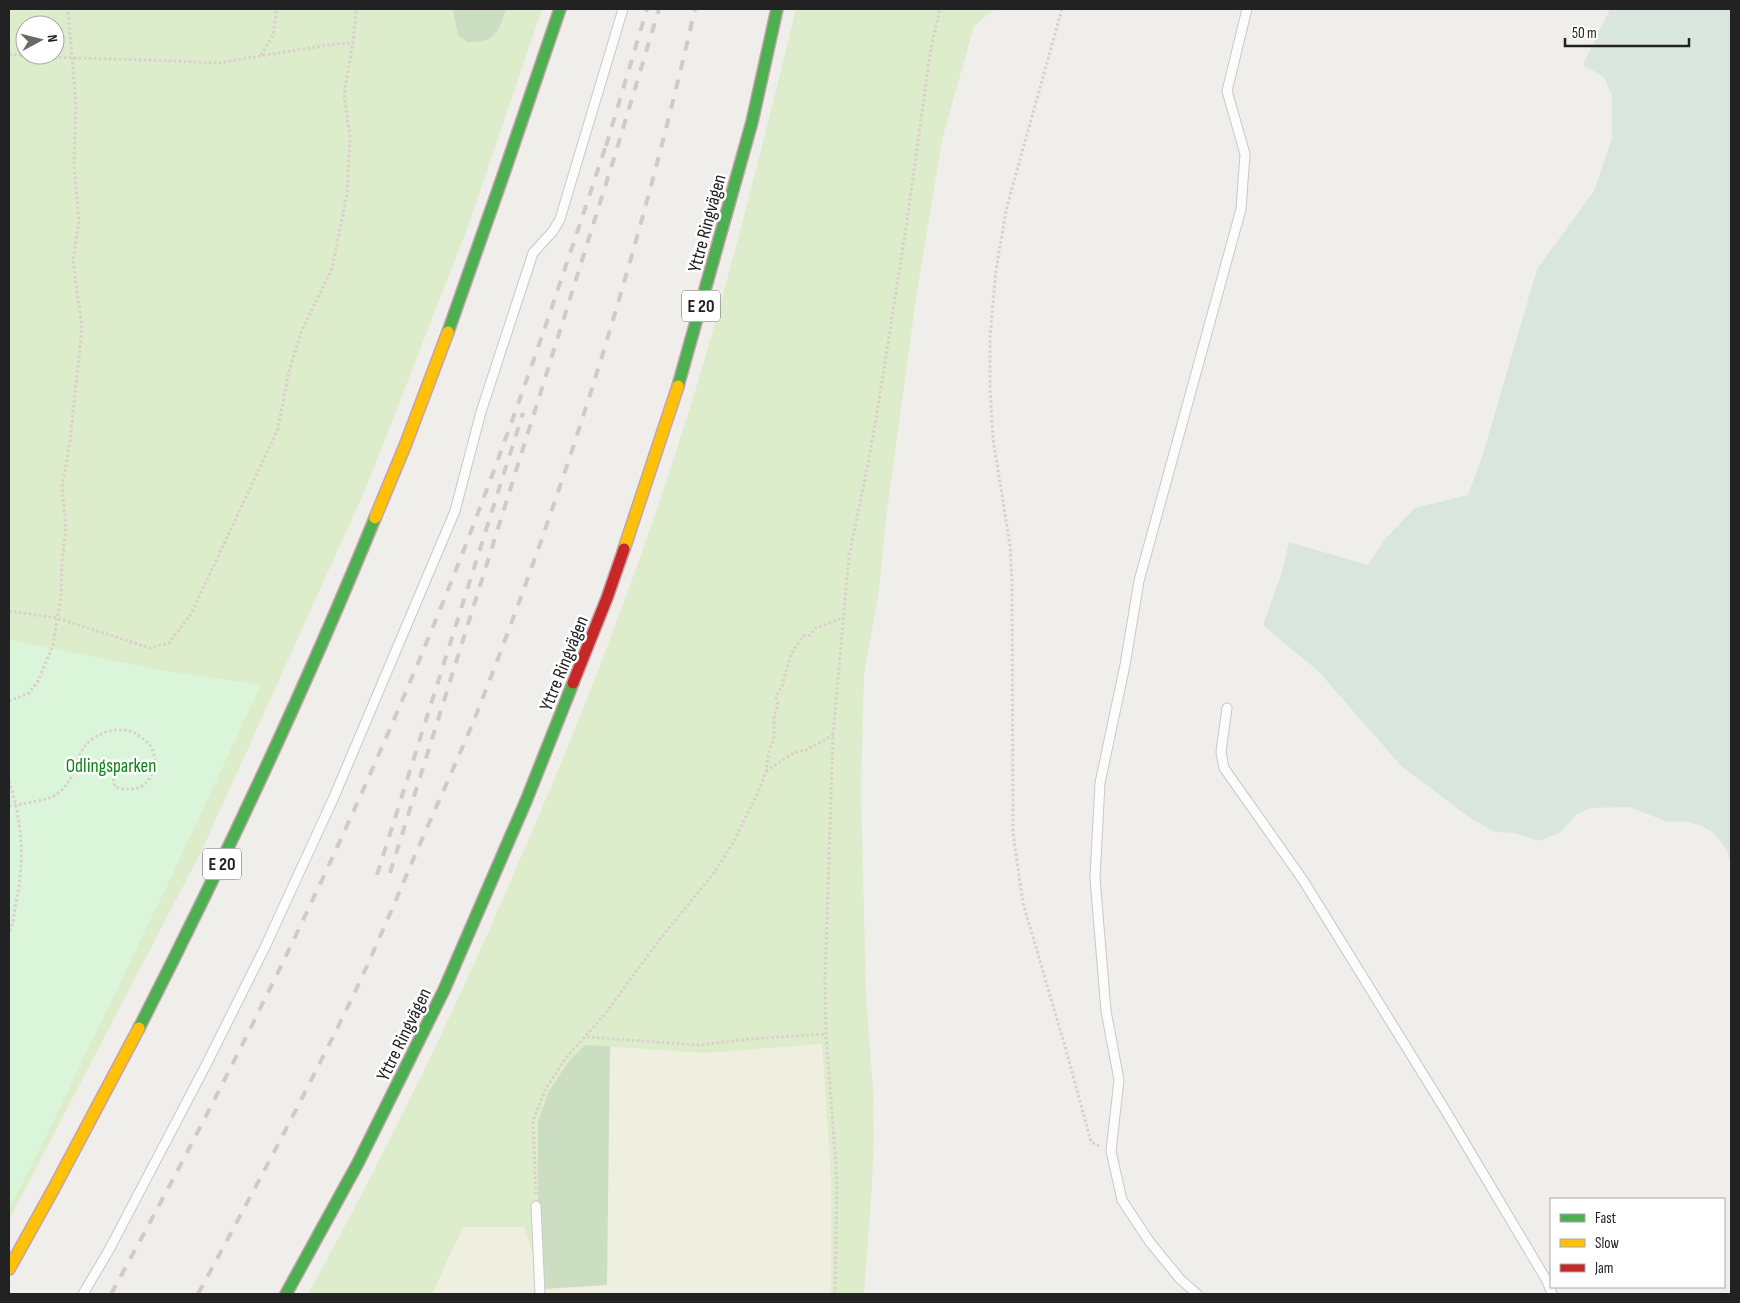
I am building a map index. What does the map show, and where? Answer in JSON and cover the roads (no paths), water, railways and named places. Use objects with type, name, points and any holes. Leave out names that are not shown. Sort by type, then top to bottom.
[{"type":"highway","name":"E 20","points":[[9,1269],[34,1226],[136,1034],[221,865],[330,624],[420,405],[492,212],[560,9]]},
{"type":"highway","name":"Yttre Ringvägen","points":[[286,1294],[358,1163],[444,990],[526,802],[608,598],[671,408],[708,282],[752,122],[777,9]]},
{"type":"lane","points":[[83,1294],[109,1250],[205,1067],[265,947],[334,797],[417,605],[455,511],[481,412],[533,253],[553,231],[560,218],[623,9]]},
{"type":"lane","points":[[1196,1294],[1180,1278],[1150,1241],[1122,1200],[1111,1151],[1118,1080],[1106,1011],[1095,878],[1100,784],[1125,665],[1139,581],[1241,209],[1245,154],[1227,91],[1248,9]]},
{"type":"lane","points":[[1226,708],[1221,752],[1224,768],[1304,880],[1447,1113],[1547,1281],[1552,1294]]},
{"type":"lane","points":[[536,1206],[540,1294]]},
{"type":"railway","points":[[606,146],[647,9]]},
{"type":"railway","points":[[390,873],[659,9]]},
{"type":"railway","points":[[198,1294],[296,1110],[361,979],[472,725],[538,549],[597,371],[650,191],[695,9]]},
{"type":"railway","points":[[111,1294],[160,1204],[253,1023],[298,931],[383,746],[461,557],[500,453],[556,296],[608,139]]},
{"type":"railway","points":[[377,875],[523,413]]},
{"type":"park label","name":"Odlingsparken","points":[[111,765]]}]
